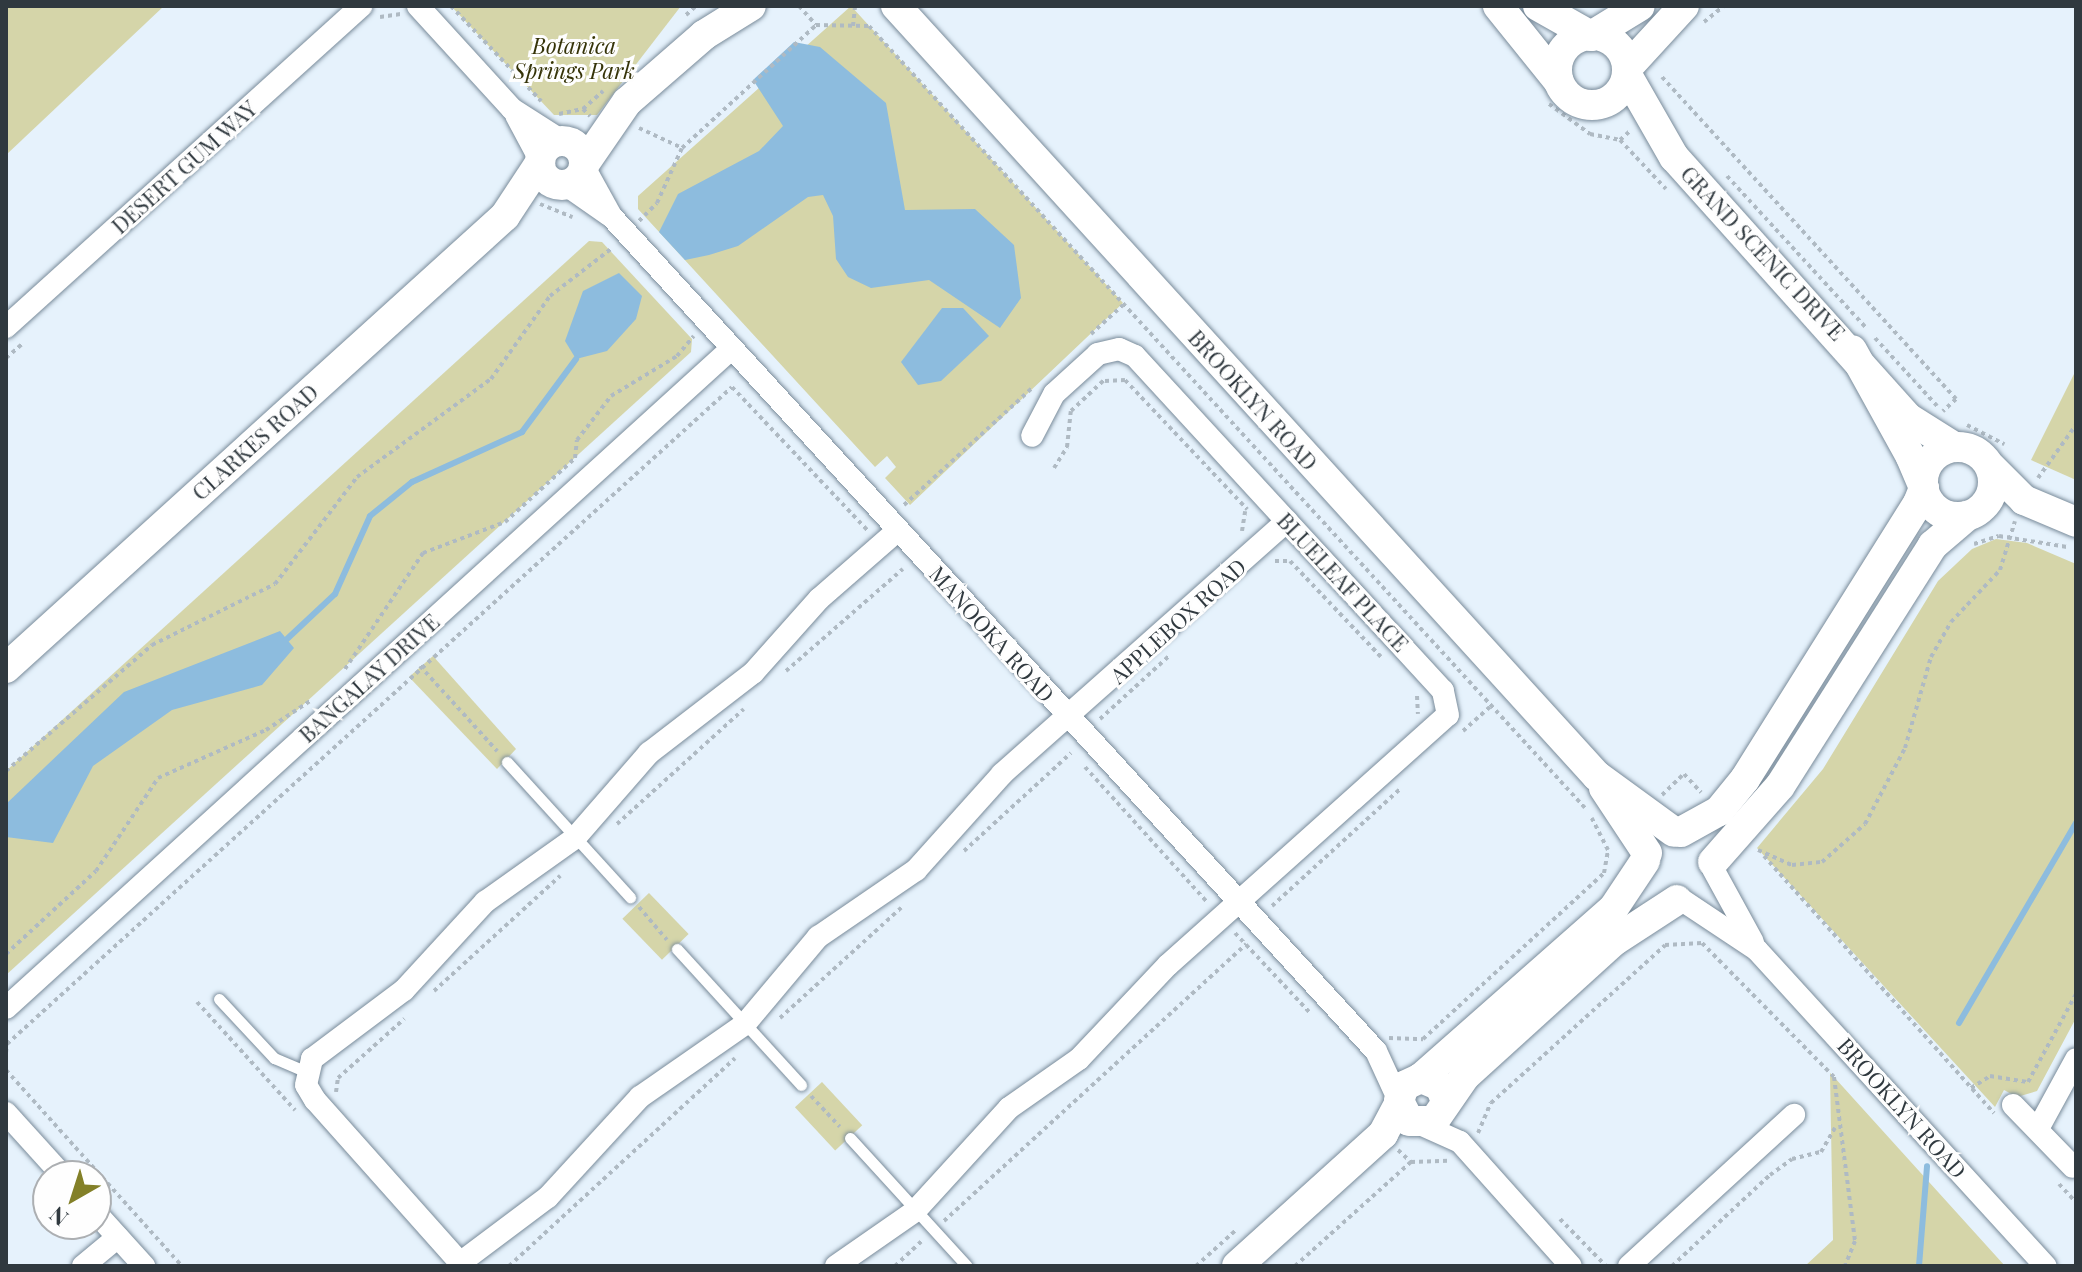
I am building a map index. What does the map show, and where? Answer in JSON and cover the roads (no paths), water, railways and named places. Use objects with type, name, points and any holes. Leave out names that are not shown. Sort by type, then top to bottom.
[{"type":"street","name":"GRAND SCENIC DRIVE","points":[[1498,6],[1559,82],[1589,106],[1674,157]]},
{"type":"street","name":"GRAND SCENIC DRIVE","points":[[1538,6],[1591,36],[1618,47],[1627,72],[1674,157],[1852,350],[1908,418],[1954,447],[1976,451],[2020,508]]},
{"type":"street","points":[[1559,82],[1560,55],[1640,6]]},
{"type":"street","points":[[1589,106],[1612,100],[1652,36],[1684,6]]},
{"type":"street","name":"CLARKES ROAD","points":[[6,668],[505,216],[560,155],[629,116],[740,9]]},
{"type":"street","name":"BROOKLYN ROAD","points":[[897,12],[1597,776],[1678,832]]},
{"type":"street","name":"DESERT GUM WAY","points":[[6,327],[367,15]]},
{"type":"street","points":[[415,16],[560,155]]},
{"type":"street","points":[[512,109],[560,155]]},
{"type":"street","name":"CLARKES ROAD","points":[[505,216],[536,200],[560,155]]},
{"type":"street","name":"MANOOKA ROAD","points":[[560,155],[724,356],[898,530],[1061,726],[1242,905],[1376,1051],[1409,1113]]},
{"type":"street","name":"BLUELEAF PLACE","points":[[1032,436],[1054,394],[1082,355],[1109,349],[1135,356],[1287,521],[1450,707],[1441,724],[1242,905]]},
{"type":"street","name":"GRAND SCENIC DRIVE","points":[[1852,350],[1924,488],[1944,514],[2020,508],[2076,525]]},
{"type":"street","name":"BANGALAY DRIVE","points":[[6,1008],[724,356]]},
{"type":"street","points":[[1409,1113],[1434,1121],[1445,1102],[1614,941],[1680,900],[1700,893],[1728,821],[1907,530],[1933,456],[1954,447]]},
{"type":"street","points":[[1571,1266],[1462,1145],[1409,1113],[1404,1086],[1420,1078],[1613,909],[1646,857],[1678,832],[1728,821],[1780,786],[1933,545],[1973,514],[1993,492],[1991,467]]},
{"type":"street","name":"APPLEBOX ROAD","points":[[462,1265],[548,1197],[640,1097],[752,1031],[818,937],[916,870],[974,802],[1287,521]]},
{"type":"street","points":[[462,1265],[320,1106],[307,1072],[322,1049],[404,990],[485,902],[582,844],[649,753],[753,673],[819,599],[898,530]]},
{"type":"street","name":"BROOKLYN ROAD","points":[[1597,776],[1646,857]]},
{"type":"street","points":[[1678,832],[1702,841],[1713,866]]},
{"type":"street","points":[[1646,857],[1656,892],[1680,900]]},
{"type":"street","name":"BROOKLYN ROAD","points":[[1713,866],[1757,950]]},
{"type":"street","name":"BROOKLYN ROAD","points":[[1680,900],[1757,950],[2046,1266]]},
{"type":"street","points":[[836,1266],[915,1211],[1009,1108],[1079,1059],[1222,918],[1242,905]]},
{"type":"street","name":"MANOOKA ROAD","points":[[1376,1051],[1420,1078]]},
{"type":"street","points":[[2039,1127],[2076,1059]]},
{"type":"street","points":[[1420,1078],[1440,1086],[1462,1145]]},
{"type":"street","points":[[6,1113],[49,1160]]},
{"type":"street","points":[[1237,1266],[1409,1113]]},
{"type":"street","points":[[2007,1114],[2039,1127],[2064,1173]]},
{"type":"street","points":[[1629,1266],[1794,1115]]},
{"type":"street","points":[[112,1230],[144,1266]]},
{"type":"street","points":[[83,1266],[118,1237]]},
{"type":"lane","points":[[507,762],[630,897]]},
{"type":"lane","points":[[677,949],[801,1085]]},
{"type":"lane","points":[[219,999],[274,1058],[307,1072]]},
{"type":"lane","points":[[850,1138],[967,1266]]},
{"type":"water","points":[[794,42],[820,47],[886,103],[905,210],[975,209],[1014,245],[1021,298],[1000,328],[929,280],[871,288],[848,277],[836,259],[833,216],[823,195],[808,197],[738,246],[709,255],[685,260],[659,232],[678,194],[759,151],[783,126],[753,80]]},
{"type":"water","points":[[619,273],[642,296],[636,319],[607,351],[576,359],[565,341],[583,291]]},
{"type":"water","points":[[942,308],[963,308],[989,336],[941,381],[918,385],[901,362]]},
{"type":"water","points":[[280,631],[294,648],[262,685],[172,710],[93,766],[53,843],[6,837],[6,804],[124,692]]},
{"type":"waterway","points":[[287,639],[335,594],[370,516],[412,482],[522,432],[576,359]]},
{"type":"waterway","points":[[1959,1023],[2076,823]]},
{"type":"waterway","points":[[1919,1266],[1927,1166]]},
{"type":"park label","name":"Botanica Springs Park","points":[[574,58]]}]
